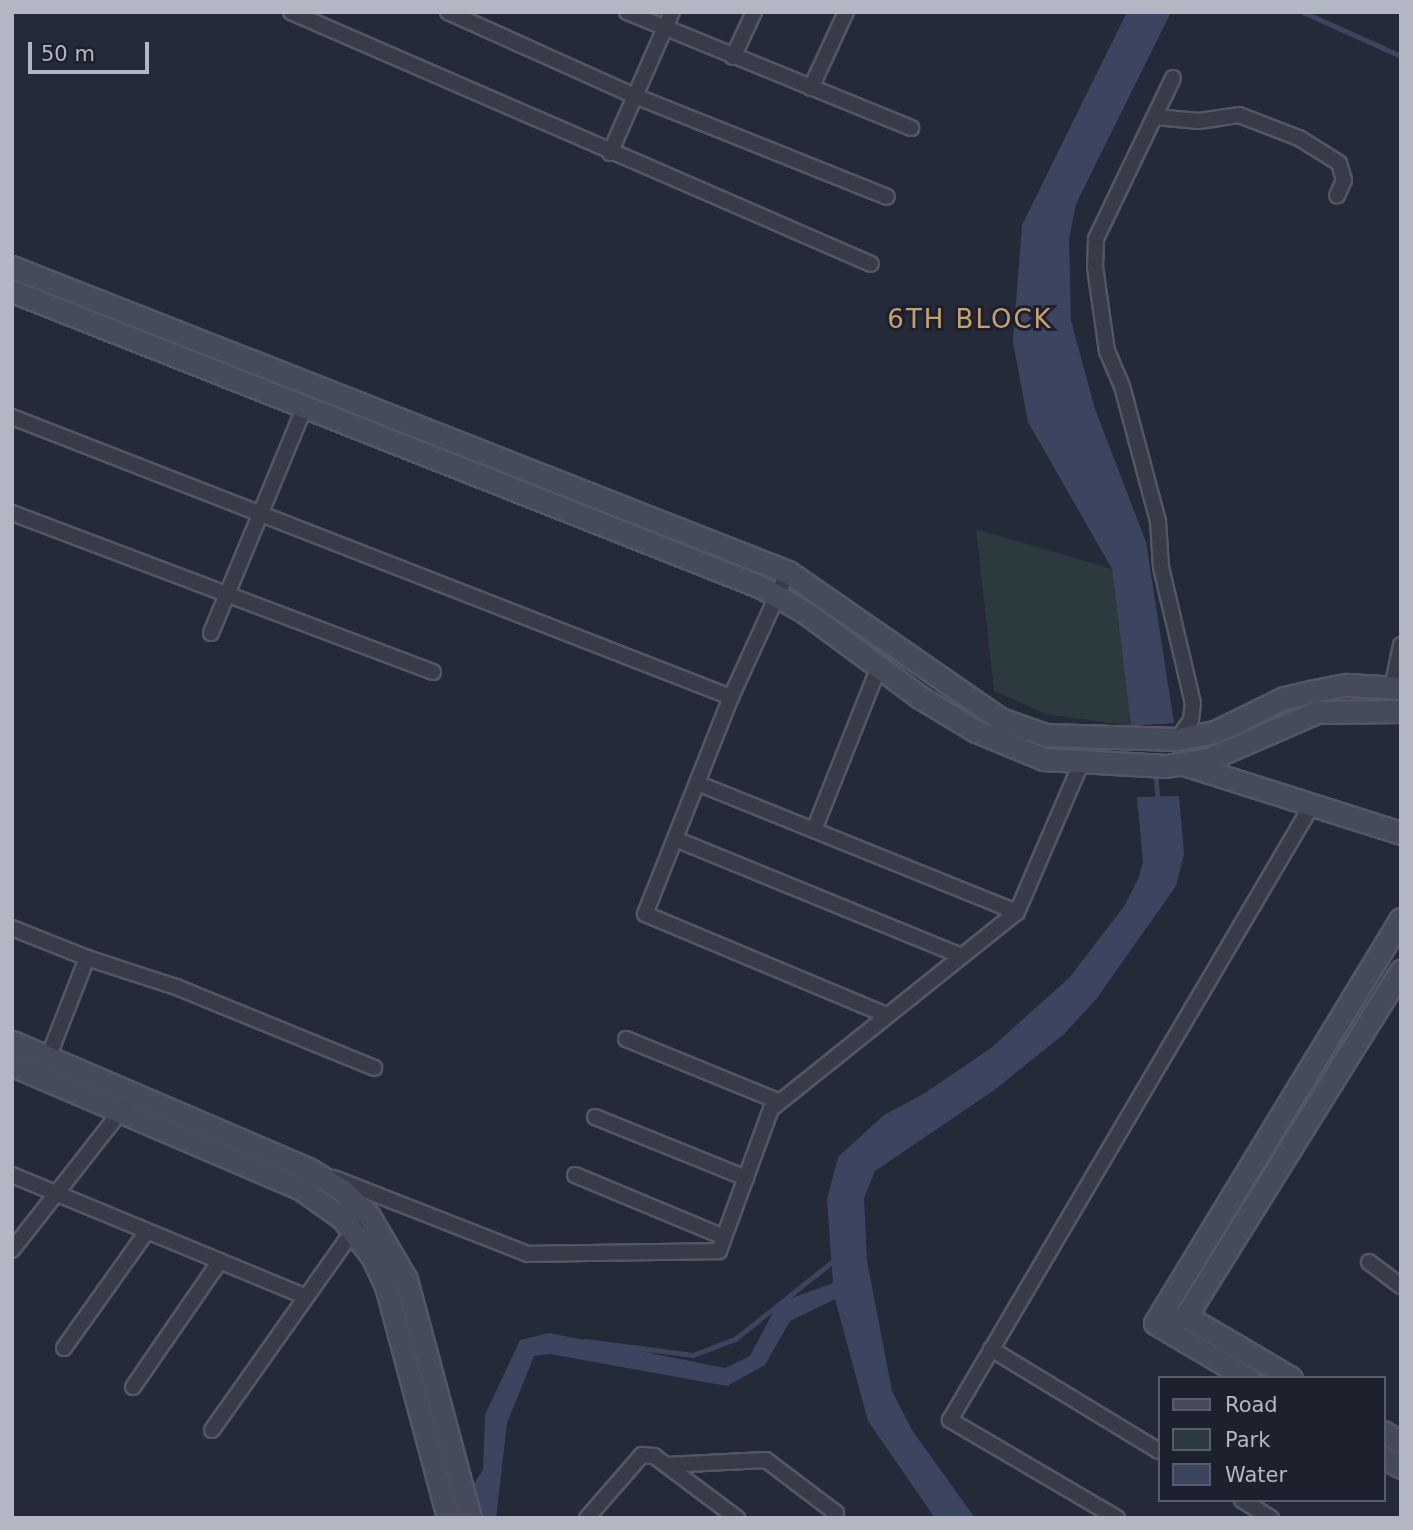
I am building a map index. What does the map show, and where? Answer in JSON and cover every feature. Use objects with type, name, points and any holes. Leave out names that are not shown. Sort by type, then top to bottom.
[{"type":"street","points":[[448,12],[635,96],[887,197]]},
{"type":"street","points":[[627,12],[664,30],[911,128]]},
{"type":"street","points":[[610,153],[671,12]]},
{"type":"street","points":[[733,57],[754,12]]},
{"type":"street","points":[[811,88],[846,12]]},
{"type":"street","points":[[298,14],[610,153],[871,264]]},
{"type":"street","points":[[1159,739],[1191,720],[1193,703],[1161,567],[1158,521],[1122,386],[1107,351],[1095,267],[1096,239],[1173,78]]},
{"type":"street","points":[[1155,117],[1199,121],[1239,115],[1299,138],[1339,163],[1343,180],[1337,197]]},
{"type":"street","points":[[12,267],[788,572],[1000,719],[1046,735],[1159,739],[1215,732],[1284,698],[1346,685],[1396,688],[1401,645]]},
{"type":"street","points":[[12,291],[777,596],[976,732],[1044,759],[1149,765],[1180,764],[1209,759],[1317,712],[1401,711]]},
{"type":"street","points":[[211,633],[305,406]]},
{"type":"street","points":[[12,417],[732,697]]},
{"type":"street","points":[[12,513],[433,672]]},
{"type":"street","points":[[788,572],[732,697],[645,914],[886,1015]]},
{"type":"street","points":[[814,830],[879,667]]},
{"type":"street","points":[[1159,739],[1180,764],[1401,833]]},
{"type":"street","points":[[12,1042],[293,1162],[528,1254],[719,1251],[771,1108],[1017,912],[1082,761]]},
{"type":"street","points":[[698,783],[1017,912]]},
{"type":"street","points":[[1117,1518],[950,1420],[1312,805]]},
{"type":"street","points":[[675,839],[961,956]]},
{"type":"street","points":[[1155,1323],[1401,919]]},
{"type":"street","points":[[12,928],[87,958],[176,987],[374,1068]]},
{"type":"street","points":[[40,1077],[87,958]]},
{"type":"street","points":[[1186,1316],[1401,970]]},
{"type":"street","points":[[626,1039],[780,1102]]},
{"type":"street","points":[[12,1065],[300,1189],[353,1230],[386,1286],[445,1509]]},
{"type":"street","points":[[13,1247],[134,1094]]},
{"type":"street","points":[[595,1117],[746,1178]]},
{"type":"street","points":[[293,1162],[335,1185],[366,1212],[391,1246],[406,1279],[470,1518]]},
{"type":"street","points":[[12,1175],[306,1297]]},
{"type":"street","points":[[575,1175],[724,1237]]},
{"type":"street","points":[[212,1430],[366,1212]]},
{"type":"street","points":[[64,1348],[147,1231]]},
{"type":"street","points":[[132,1387],[220,1261]]},
{"type":"street","points":[[1369,1262],[1401,1286]]},
{"type":"street","points":[[1155,1323],[1186,1316],[1288,1376]]},
{"type":"street","points":[[1155,1323],[1245,1376]]},
{"type":"street","points":[[991,1349],[1158,1450]]},
{"type":"street","points":[[1385,1433],[1401,1442]]},
{"type":"street","points":[[594,1515],[642,1455],[654,1456],[737,1518]]},
{"type":"street","points":[[1385,1458],[1401,1467]]},
{"type":"street","points":[[667,1465],[766,1460],[836,1513],[833,1518]]},
{"type":"street","points":[[1245,1502],[1271,1518]]},
{"type":"green space","points":[[976,529],[1112,569],[1131,726],[1046,714],[994,691]]},
{"type":"water","points":[[1127,12],[1171,12],[1076,204],[1069,239],[1071,321],[1095,409],[1146,542],[1174,723],[1131,726],[1112,569],[1028,422],[1013,342],[1022,225]]},
{"type":"water","points":[[1179,796],[1184,854],[1176,886],[1097,998],[1064,1034],[993,1091],[875,1171],[864,1198],[867,1261],[892,1391],[912,1430],[975,1518],[935,1518],[868,1421],[835,1299],[790,1321],[765,1365],[727,1386],[550,1354],[534,1356],[507,1423],[496,1518],[451,1518],[483,1470],[485,1415],[520,1340],[549,1333],[725,1368],[750,1356],[778,1303],[833,1283],[827,1200],[838,1157],[884,1115],[925,1093],[991,1048],[1070,977],[1125,905],[1138,879],[1143,862],[1137,797]]},
{"type":"waterway","points":[[1303,12],[1401,56]]},
{"type":"waterway","points":[[1155,770],[1158,802]]},
{"type":"waterway","points":[[585,1341],[693,1355],[735,1339],[837,1258]]},
{"type":"district","name":"6TH BLOCK","points":[[970,320]]}]
